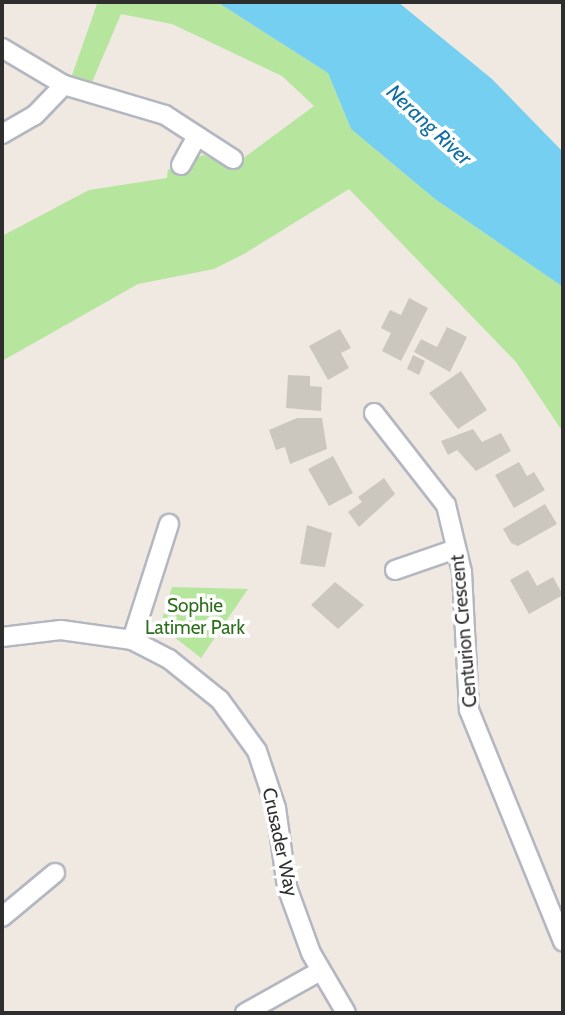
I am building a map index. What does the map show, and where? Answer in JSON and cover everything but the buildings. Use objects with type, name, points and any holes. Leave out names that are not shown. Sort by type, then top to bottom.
[{"type":"street","points":[[2,48],[64,85],[164,116],[233,159]]},
{"type":"street","points":[[2,134],[35,115],[64,85]]},
{"type":"street","points":[[181,165],[197,136]]},
{"type":"street","name":"Centurion Crescent","points":[[374,413],[446,505],[457,549],[469,710],[563,942]]},
{"type":"street","points":[[132,640],[169,524]]},
{"type":"street","points":[[395,570],[457,549]]},
{"type":"street","name":"Crusader Way","points":[[2,637],[61,630],[132,640],[169,659],[220,700],[257,751],[276,808],[287,887],[320,971],[346,1013]]},
{"type":"street","points":[[2,917],[55,873]]},
{"type":"street","points":[[245,1013],[320,971]]},
{"type":"green space","points":[[93,2],[217,2],[328,73],[351,129],[435,199],[563,287],[563,432],[516,362],[349,189],[244,254],[214,269],[138,284],[2,361],[2,236],[89,190],[167,178],[168,169],[185,175],[194,158],[204,155],[230,168],[314,106],[282,76],[172,24],[121,14],[90,87],[70,81],[97,4]]},
{"type":"green space","name":"Sophie Latimer Park","points":[[172,587],[248,589],[201,658],[160,626]]},
{"type":"water","name":"Nerang River","points":[[217,2],[398,2],[492,79],[563,152],[563,287],[435,199],[351,129],[328,73]]}]
